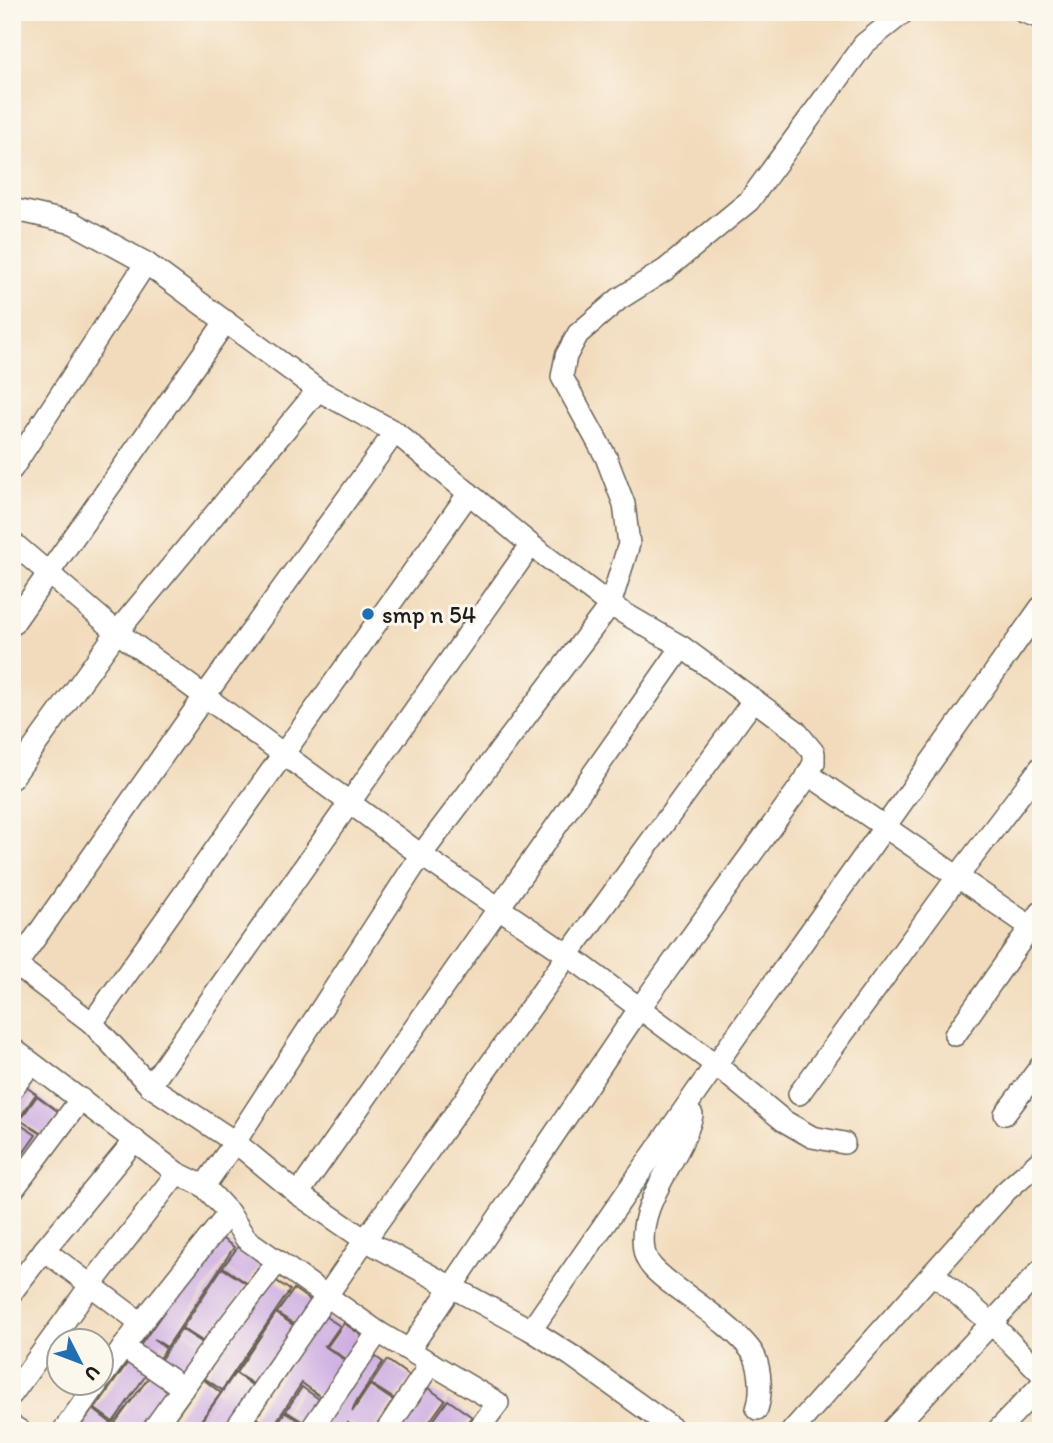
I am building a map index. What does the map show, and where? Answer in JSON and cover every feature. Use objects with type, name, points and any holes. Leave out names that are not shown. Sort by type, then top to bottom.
[{"type":"street","points":[[204,1185],[235,1142],[421,855],[610,605],[629,544],[624,503],[606,457],[562,377],[566,356],[578,334],[609,307],[665,270],[749,201],[864,44],[904,12]]},
{"type":"street","points":[[1024,12],[1041,18]]},
{"type":"street","points":[[12,209],[73,223],[146,263],[318,390],[396,432],[531,545],[610,605],[682,647],[796,731],[814,753],[814,763],[808,774],[639,1009],[409,1350]]},
{"type":"street","points":[[12,469],[146,263]]},
{"type":"street","points":[[12,625],[226,321]]},
{"type":"street","points":[[12,778],[117,632],[318,390]]},
{"type":"street","points":[[396,432],[14,966],[92,1023],[150,1086],[235,1142],[298,1194],[365,1240],[531,1330],[676,1431]]},
{"type":"street","points":[[92,1023],[469,493]]},
{"type":"street","points":[[12,542],[117,632],[421,855],[568,955],[716,1065],[784,1121],[812,1137],[844,1143]]},
{"type":"street","points":[[150,1086],[531,545]]},
{"type":"street","points":[[531,1330],[697,1091],[1041,607]]},
{"type":"street","points":[[298,1194],[682,647]]},
{"type":"street","points":[[234,1431],[365,1240],[753,701]]},
{"type":"street","points":[[799,1094],[1041,767]]},
{"type":"street","points":[[808,774],[958,876],[1037,924],[955,1035]]},
{"type":"street","points":[[12,1048],[177,1173],[204,1185],[229,1213],[246,1239],[378,1332],[498,1403],[477,1431]]},
{"type":"street","points":[[12,1089],[32,1064]]},
{"type":"street","points":[[1005,1114],[1041,1066]]},
{"type":"street","points":[[697,1091],[691,1120],[646,1217],[644,1251],[652,1269],[735,1334],[754,1356],[760,1383],[757,1409]]},
{"type":"street","points":[[12,1191],[81,1099]]},
{"type":"street","points":[[12,1292],[135,1140]]},
{"type":"street","points":[[792,1431],[1006,1191],[1041,1160]]},
{"type":"street","points":[[12,1394],[90,1286],[177,1173]]},
{"type":"street","points":[[116,1357],[229,1213]]},
{"type":"street","points":[[44,1250],[141,1323]]},
{"type":"street","points":[[152,1431],[278,1262]]},
{"type":"street","points":[[891,1431],[1041,1270]]},
{"type":"street","points":[[933,1273],[1041,1373]]},
{"type":"street","points":[[310,1431],[378,1332]]},
{"type":"street","points":[[123,1347],[183,1388]]},
{"type":"street","points":[[386,1431],[431,1363]]},
{"type":"street","points":[[1005,1428],[1041,1385]]},
{"type":"street","points":[[63,1431],[87,1398]]},
{"type":"street","points":[[12,1426],[19,1431]]},
{"type":"building","points":[[19,1082],[36,1094],[19,1119],[12,1114],[12,1091]]},
{"type":"building","points":[[37,1096],[60,1113],[45,1136],[20,1120]]},
{"type":"building","points":[[12,1119],[36,1135],[12,1169]]},
{"type":"building","points":[[217,1235],[234,1247],[167,1347],[154,1339],[166,1349],[153,1366],[135,1353]]},
{"type":"building","points":[[240,1244],[263,1260],[248,1284],[223,1267]]},
{"type":"building","points":[[222,1268],[247,1284],[207,1344],[182,1328]]},
{"type":"building","points":[[272,1278],[290,1290],[222,1390],[204,1378]]},
{"type":"building","points":[[294,1289],[317,1305],[302,1329],[277,1313]]},
{"type":"building","points":[[276,1313],[300,1330],[261,1389],[236,1373]]},
{"type":"building","points":[[323,1315],[340,1326],[326,1346],[323,1345],[351,1364],[325,1400],[302,1383],[272,1428],[253,1416]]},
{"type":"building","points":[[344,1323],[368,1340],[353,1363],[327,1347]]},
{"type":"building","points":[[181,1329],[206,1345],[180,1381],[157,1365]]},
{"type":"building","points":[[366,1350],[383,1362],[352,1412],[370,1385],[394,1401],[373,1431],[360,1431],[348,1423],[344,1431],[318,1431]]},
{"type":"building","points":[[133,1355],[151,1368],[113,1422],[95,1409],[103,1398],[116,1398],[116,1379]]},
{"type":"building","points":[[387,1360],[411,1377],[396,1400],[371,1384]]},
{"type":"building","points":[[152,1373],[176,1389],[147,1431],[127,1431],[115,1423]]},
{"type":"building","points":[[235,1373],[259,1390],[231,1431],[195,1431]]},
{"type":"building","points":[[203,1379],[221,1393],[193,1431],[166,1431]]},
{"type":"building","points":[[302,1387],[326,1404],[311,1427],[286,1411]]},
{"type":"building","points":[[428,1388],[445,1400],[423,1431],[397,1431]]},
{"type":"building","points":[[448,1400],[472,1417],[462,1431],[442,1431],[431,1424]]},
{"type":"building","points":[[93,1409],[111,1423],[105,1431],[77,1431]]},
{"type":"building","points":[[285,1412],[309,1428],[307,1431],[272,1431]]},
{"type":"building","points":[[253,1417],[270,1431],[242,1431]]},
{"type":"place","name":"smp n 54","points":[[368,614]]}]
